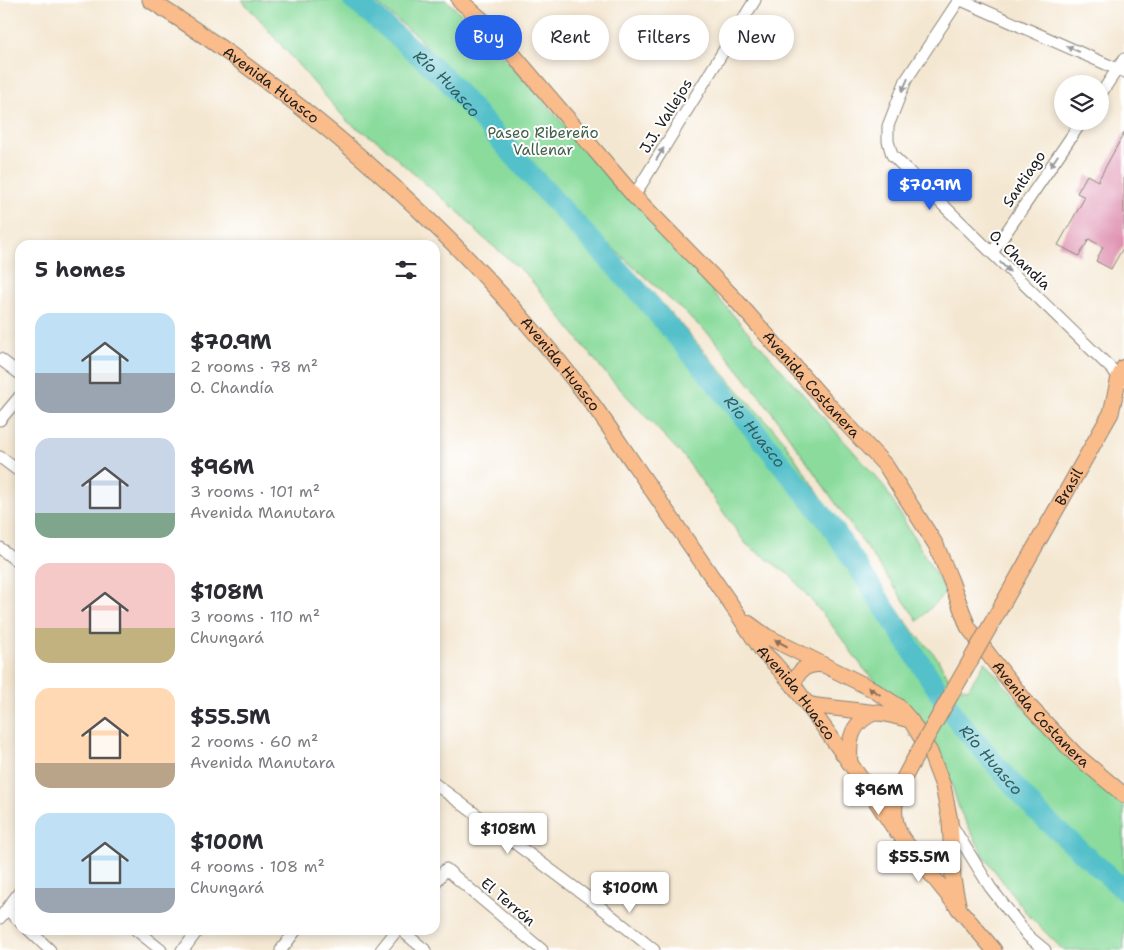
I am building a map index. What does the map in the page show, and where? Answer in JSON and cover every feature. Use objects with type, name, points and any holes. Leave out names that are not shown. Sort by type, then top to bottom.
[{"type":"main road","name":"Avenida Huasco","points":[[150,0],[224,49],[306,110],[384,177],[456,246],[521,317],[583,391],[763,652],[774,662],[808,704],[862,780],[891,825],[994,950]]},
{"type":"main road","name":"Avenida Costanera","points":[[459,0],[487,24],[634,196],[734,298],[825,401],[886,466],[936,544],[968,627],[1030,707],[1075,754],[1124,795]]},
{"type":"main road","name":"Brasil","points":[[898,790],[1111,413],[1122,375]]},
{"type":"main road","name":"Brasil","points":[[1111,413],[1124,404]]},
{"type":"main road","points":[[739,616],[766,636],[872,689],[898,706],[912,721],[937,769],[943,786],[950,821],[951,864],[959,908]]},
{"type":"main road","points":[[794,686],[796,676],[803,668],[813,664],[824,666]]},
{"type":"main road","points":[[808,704],[876,712],[912,721]]},
{"type":"main road","points":[[850,763],[849,745],[853,731],[863,719],[876,712]]},
{"type":"main road","points":[[862,780],[885,790],[898,790],[895,800],[895,820],[897,830],[902,838]]},
{"type":"street","name":"J.J. Vallejos","points":[[634,196],[755,0]]},
{"type":"street","points":[[960,0],[1122,67],[1109,84]]},
{"type":"street","name":"O. Chandía","points":[[960,0],[906,80],[888,126],[888,141],[892,155],[992,253],[1122,375]]},
{"type":"street","name":"Santiago","points":[[992,253],[1076,130]]},
{"type":"street","points":[[0,359],[15,370]]},
{"type":"street","points":[[0,420],[15,402]]},
{"type":"street","points":[[0,457],[15,468]]},
{"type":"street","points":[[0,548],[15,560]]},
{"type":"street","points":[[440,788],[648,948]]},
{"type":"street","points":[[950,821],[990,887],[1028,936],[1045,950]]},
{"type":"street","name":"El Terrón","points":[[440,877],[446,869],[542,950]]},
{"type":"street","points":[[15,898],[3,914],[15,920]]},
{"type":"street","points":[[34,935],[50,950]]},
{"type":"street","points":[[142,935],[161,950]]},
{"type":"street","points":[[182,950],[194,935]]},
{"type":"street","points":[[281,950],[292,935]]},
{"type":"street","points":[[380,950],[393,935]]},
{"type":"street","points":[[407,935],[425,950]]},
{"type":"green space","name":"Paseo Ribereño Vallenar","points":[[242,0],[348,0],[425,62],[514,148],[445,65],[430,52],[417,36],[372,0],[446,0],[462,15],[455,15],[455,60],[506,60],[883,485],[946,592],[918,621],[769,408],[712,337],[589,227],[561,198],[557,209],[624,280],[640,278],[780,436],[883,590],[913,631],[936,656],[953,686],[968,689],[985,662],[1046,734],[1124,806],[1124,950],[1063,950],[1028,915],[985,858],[960,811],[948,773],[934,748],[902,709],[864,669],[831,624],[791,576],[746,544],[685,458],[607,375],[527,275],[479,234],[462,215],[379,142],[348,122]]},
{"type":"building","points":[[1124,133],[1124,246],[1111,269],[1096,261],[1103,247],[1089,239],[1079,256],[1058,245],[1085,197],[1077,193],[1087,175],[1098,181]]},
{"type":"waterway","name":"Río Huasco","points":[[353,0],[446,79],[539,184],[640,293],[721,389],[830,524],[958,721],[1036,811],[1124,890]]}]
